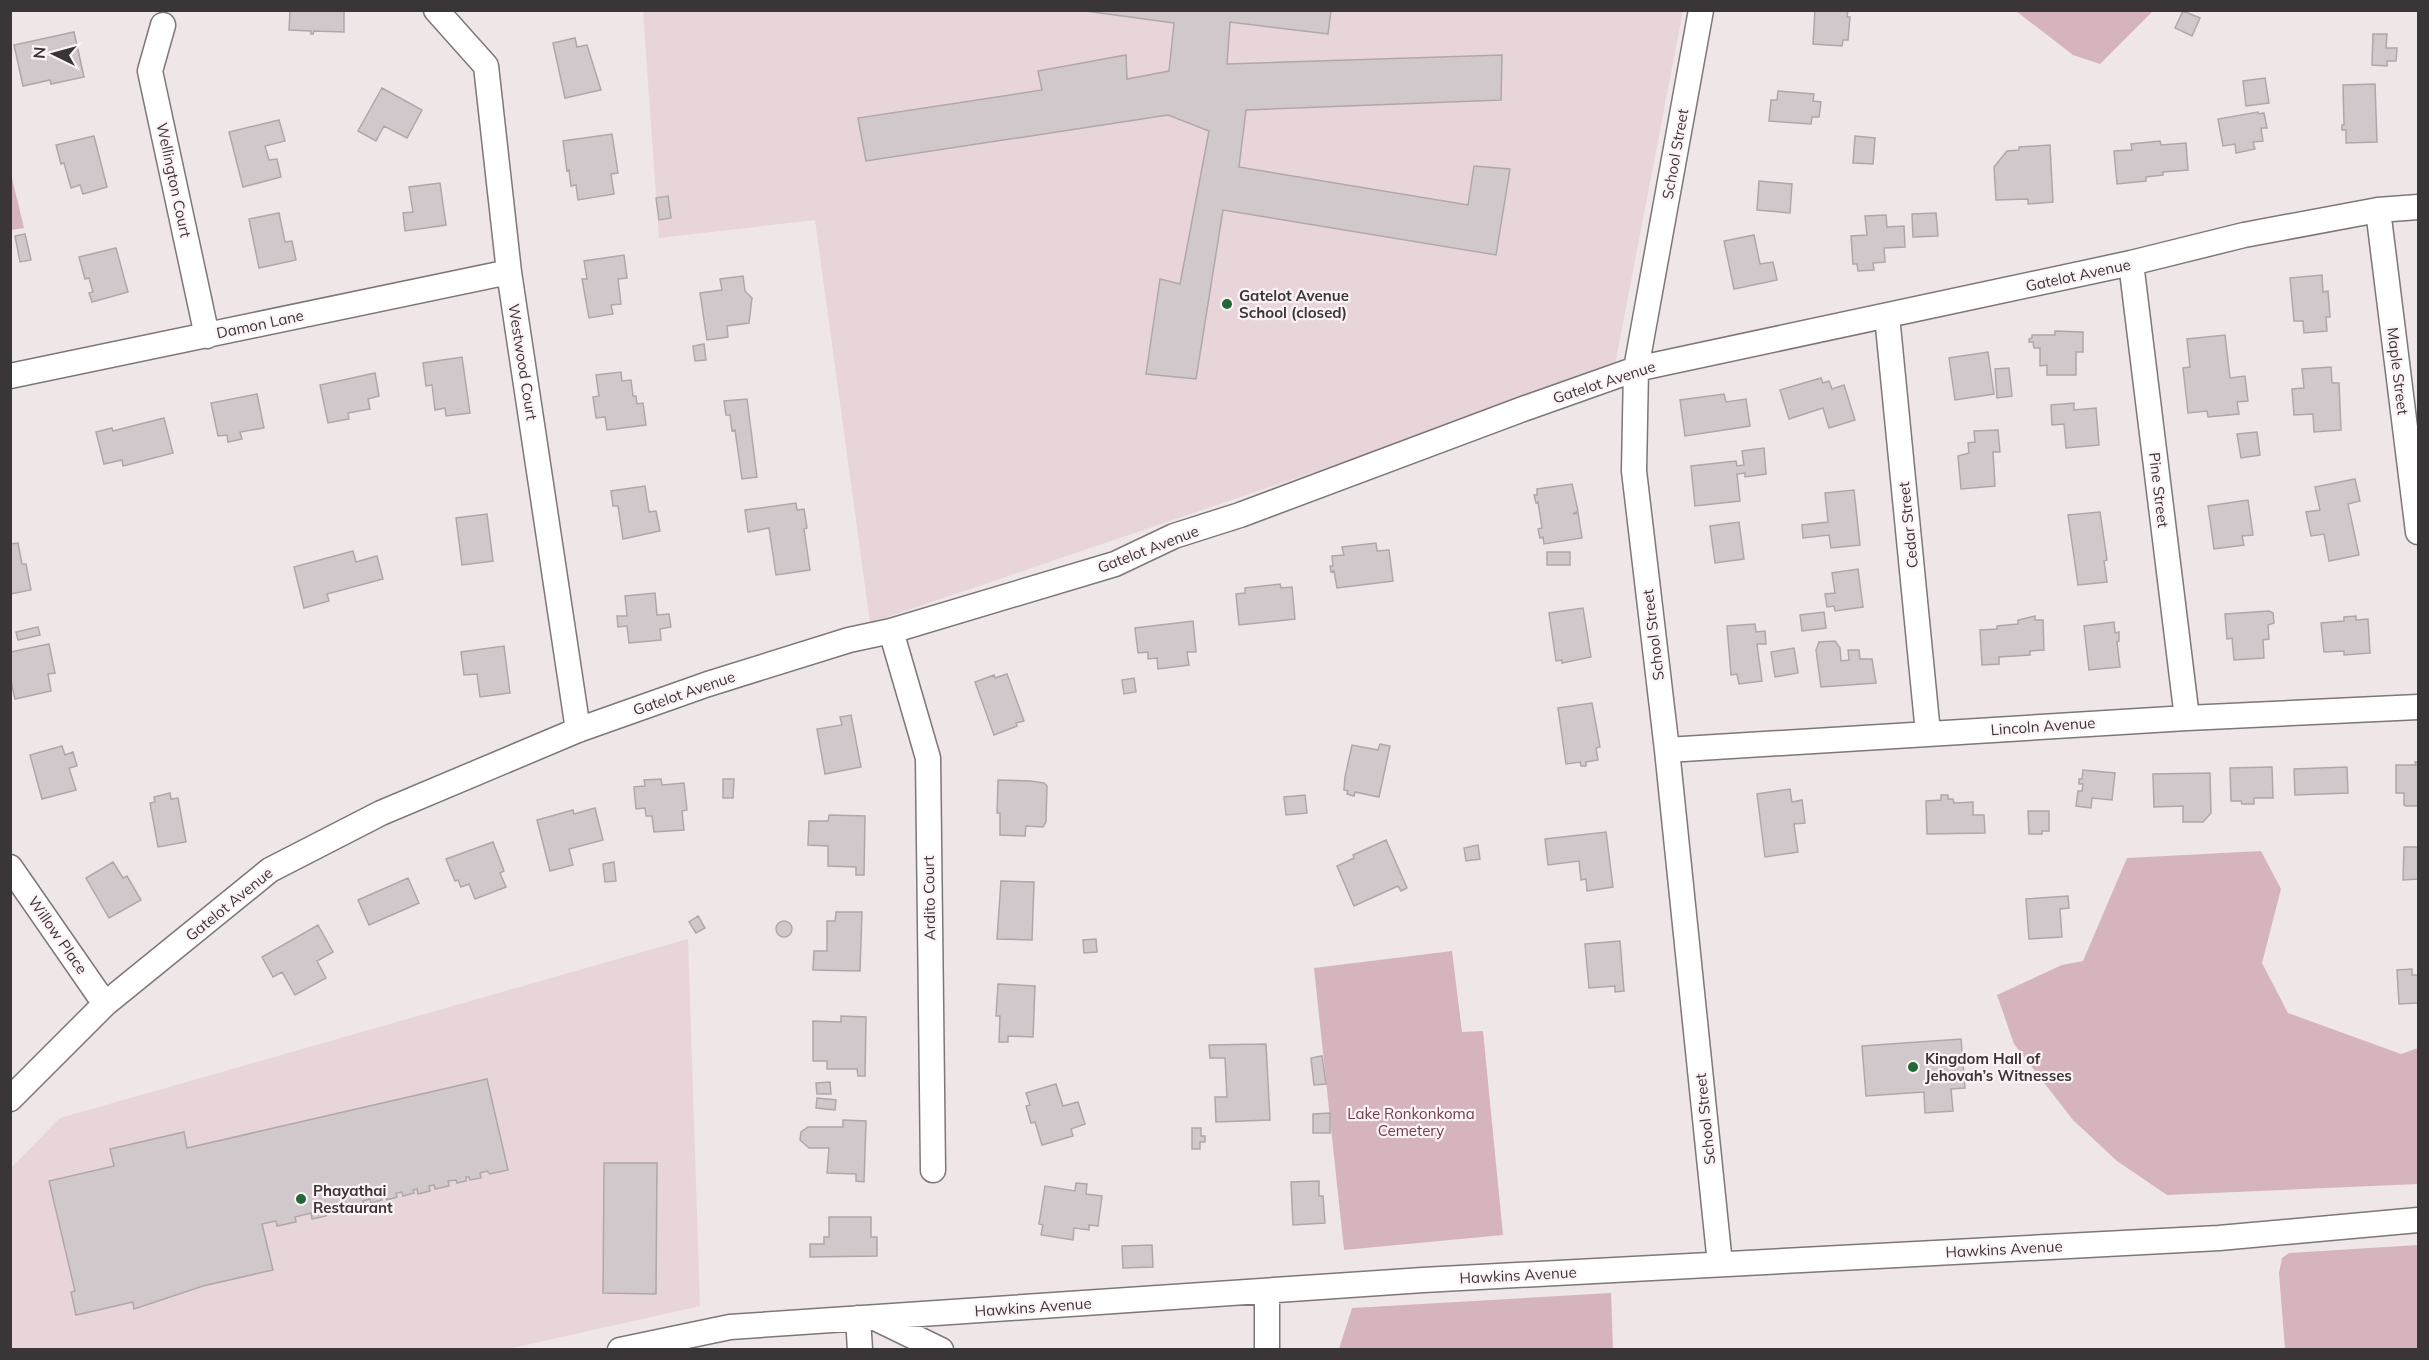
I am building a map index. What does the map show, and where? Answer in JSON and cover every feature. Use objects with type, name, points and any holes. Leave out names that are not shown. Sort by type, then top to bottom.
[{"type":"street","name":"Westwood Court","points":[[436,10],[486,66],[509,273],[578,730]]},
{"type":"street","name":"School Street","points":[[1701,10],[1636,369],[1634,471],[1667,750],[1720,1264]]},
{"type":"street","name":"Wellington Court","points":[[163,25],[150,71],[207,336]]},
{"type":"street","name":"Gatelot Avenue","points":[[10,1099],[105,1004],[270,870],[381,813],[578,730],[708,684],[849,640],[891,631],[1115,564],[1174,537],[1240,516],[1523,409],[1636,369],[2131,263],[2244,235],[2378,210],[2418,207]]},
{"type":"street","name":"Maple Street","points":[[2378,210],[2418,532]]},
{"type":"street","name":"Pine Street","points":[[2131,263],[2187,718]]},
{"type":"street","name":"Damon Lane","points":[[10,376],[509,273]]},
{"type":"street","name":"Cedar Street","points":[[1887,316],[1928,734]]},
{"type":"street","name":"Ardito Court","points":[[891,631],[928,758],[933,1170]]},
{"type":"street","name":"Lincoln Avenue","points":[[1667,750],[2187,718],[2418,707]]},
{"type":"street","name":"Willow Place","points":[[10,867],[105,1004]]},
{"type":"street","name":"Hawkins Avenue","points":[[620,1350],[730,1327],[1435,1279],[2219,1238],[2418,1220]]},
{"type":"street","points":[[1267,1292],[1267,1350]]},
{"type":"street","points":[[860,1350],[867,1318],[941,1350]]},
{"type":"shaded area","name":"Gatelot Avenue School (closed)","points":[[643,11],[1683,11],[1614,370],[870,623],[815,220],[659,238]]},
{"type":"shaded area","points":[[688,939],[700,1306],[508,1349],[11,1350],[11,1168],[60,1118]]},
{"type":"green space","points":[[2016,11],[2153,11],[2100,64],[2073,55]]},
{"type":"green space","points":[[10,174],[24,228],[11,230]]},
{"type":"green space","points":[[2261,851],[2281,889],[2262,963],[2288,1013],[2401,1054],[2418,1048],[2418,1184],[2167,1195],[2117,1161],[2073,1120],[2014,1044],[1997,995],[2062,965],[2083,961],[2127,858]]},
{"type":"green space","name":"Lake Ronkonkoma Cemetery","points":[[1452,951],[1462,1032],[1483,1031],[1503,1235],[1344,1250],[1314,968]]},
{"type":"green space","points":[[2418,1245],[2418,1349],[2285,1349],[2279,1273],[2282,1258],[2289,1253]]},
{"type":"green space","points":[[1611,1293],[1613,1349],[1339,1349],[1352,1308]]},
{"type":"building","points":[[290,10],[344,10],[344,32],[314,31],[311,34],[311,31],[289,30]]},
{"type":"building","points":[[1078,10],[1331,10],[1328,34],[1230,22],[1227,64],[1502,55],[1501,100],[1246,110],[1239,167],[1468,205],[1474,166],[1510,169],[1496,255],[1223,210],[1196,379],[1146,374],[1160,279],[1180,284],[1209,131],[1168,115],[866,161],[858,118],[1042,90],[1038,71],[1126,55],[1127,79],[1169,71],[1174,23]]},
{"type":"building","points":[[1815,10],[1848,10],[1847,17],[1850,17],[1848,40],[1843,40],[1842,46],[1813,44]]},
{"type":"building","points":[[2183,11],[2200,18],[2192,36],[2175,28]]},
{"type":"building","points":[[74,32],[84,77],[51,84],[50,80],[23,86],[14,45]]},
{"type":"building","points":[[2373,34],[2387,34],[2386,48],[2397,48],[2396,61],[2387,61],[2387,66],[2372,65]]},
{"type":"building","points":[[575,38],[577,47],[587,45],[601,90],[565,98],[553,43]]},
{"type":"building","points":[[2265,78],[2269,103],[2246,106],[2243,81]]},
{"type":"building","points":[[2375,84],[2377,142],[2346,143],[2346,130],[2342,130],[2342,125],[2344,125],[2343,85]]},
{"type":"building","points":[[382,88],[422,110],[407,138],[384,126],[376,141],[358,131]]},
{"type":"building","points":[[1778,91],[1814,94],[1813,101],[1821,102],[1819,117],[1812,117],[1811,124],[1769,121],[1771,100],[1777,100]]},
{"type":"building","points":[[2258,112],[2259,114],[2264,113],[2267,128],[2261,128],[2263,141],[2253,142],[2255,149],[2236,153],[2235,144],[2223,146],[2218,119]]},
{"type":"building","points":[[279,120],[285,141],[265,146],[269,160],[277,159],[281,177],[243,187],[229,132]]},
{"type":"building","points":[[612,134],[618,173],[611,174],[614,194],[578,200],[576,185],[571,186],[569,170],[567,171],[563,141]]},
{"type":"building","points":[[94,136],[107,187],[83,194],[80,185],[71,188],[56,145]]},
{"type":"building","points":[[1855,136],[1875,138],[1873,164],[1853,163]]},
{"type":"building","points":[[2160,141],[2161,145],[2186,143],[2188,170],[2163,172],[2163,175],[2146,177],[2146,181],[2117,184],[2114,151],[2132,150],[2131,144]]},
{"type":"building","points":[[2050,145],[2053,202],[2028,204],[2028,199],[1996,200],[1994,167],[2007,151],[2019,150],[2019,147]]},
{"type":"building","points":[[1759,181],[1792,184],[1790,213],[1757,210]]},
{"type":"building","points":[[440,183],[446,225],[405,231],[403,213],[413,212],[409,187]]},
{"type":"building","points":[[668,196],[671,218],[659,220],[656,198]]},
{"type":"building","points":[[279,213],[285,242],[292,241],[296,260],[259,268],[249,219]]},
{"type":"building","points":[[1936,213],[1938,236],[1913,237],[1912,214]]},
{"type":"building","points":[[1886,215],[1887,227],[1904,226],[1905,247],[1884,248],[1885,262],[1873,263],[1874,270],[1858,271],[1857,264],[1853,264],[1851,236],[1867,235],[1865,216]]},
{"type":"building","points":[[25,234],[31,260],[20,262],[15,236]]},
{"type":"building","points":[[1754,235],[1760,264],[1773,262],[1777,280],[1734,289],[1724,241]]},
{"type":"building","points":[[116,248],[128,292],[92,302],[89,293],[93,292],[89,278],[85,279],[79,257]]},
{"type":"building","points":[[624,255],[627,278],[618,279],[621,304],[611,305],[613,314],[589,318],[582,279],[587,279],[584,261]]},
{"type":"building","points":[[2322,275],[2323,292],[2328,291],[2330,317],[2326,317],[2327,331],[2304,333],[2303,321],[2294,321],[2290,278]]},
{"type":"building","points":[[743,276],[745,291],[752,298],[749,323],[727,326],[728,337],[707,340],[700,293],[722,290],[720,279]]},
{"type":"building","points":[[2055,331],[2083,332],[2083,352],[2076,352],[2076,375],[2047,375],[2047,365],[2040,366],[2040,348],[2034,348],[2033,342],[2029,342],[2029,339],[2032,335],[2055,335]]},
{"type":"building","points":[[2225,335],[2230,378],[2245,376],[2248,401],[2237,402],[2239,414],[2208,417],[2207,411],[2188,413],[2183,368],[2190,367],[2187,339]]},
{"type":"building","points":[[704,344],[706,360],[695,361],[693,346]]},
{"type":"building","points":[[1988,352],[1994,394],[1955,400],[1949,358]]},
{"type":"building","points":[[462,357],[470,413],[446,416],[445,408],[435,410],[432,385],[426,386],[423,363]]},
{"type":"building","points":[[2331,367],[2332,383],[2339,383],[2341,430],[2314,432],[2313,414],[2294,415],[2292,389],[2304,388],[2302,369]]},
{"type":"building","points":[[2009,368],[2012,396],[1997,398],[1995,369]]},
{"type":"building","points":[[621,372],[622,381],[631,380],[633,396],[636,396],[637,404],[643,403],[646,425],[607,430],[605,417],[596,418],[593,397],[599,396],[596,375]]},
{"type":"building","points":[[375,373],[379,396],[368,399],[370,409],[348,413],[349,419],[328,423],[320,385]]},
{"type":"building","points":[[1821,378],[1823,383],[1829,381],[1832,389],[1844,385],[1855,420],[1829,428],[1823,408],[1789,419],[1780,390]]},
{"type":"building","points":[[257,394],[264,428],[240,432],[242,439],[228,442],[227,435],[218,436],[211,403]]},
{"type":"building","points":[[1724,394],[1726,402],[1746,399],[1750,426],[1685,436],[1680,400]]},
{"type":"building","points":[[747,399],[757,477],[742,479],[735,430],[732,431],[730,415],[726,415],[724,401]]},
{"type":"building","points":[[2074,403],[2074,410],[2096,408],[2099,445],[2066,448],[2064,424],[2052,425],[2051,405]]},
{"type":"building","points":[[164,418],[173,453],[123,466],[122,460],[104,464],[96,432],[112,428],[113,431]]},
{"type":"building","points":[[1998,430],[2000,452],[1993,452],[1995,486],[1961,489],[1958,456],[1969,453],[1968,443],[1975,442],[1974,431]]},
{"type":"building","points":[[2257,432],[2260,455],[2241,458],[2237,434]]},
{"type":"building","points":[[1764,448],[1766,474],[1745,477],[1745,473],[1737,474],[1740,501],[1695,506],[1691,466],[1736,461],[1737,466],[1744,465],[1742,451]]},
{"type":"building","points":[[2355,479],[2360,501],[2348,504],[2359,555],[2329,561],[2324,534],[2311,536],[2306,512],[2320,510],[2315,487]]},
{"type":"building","points":[[1572,484],[1578,511],[1573,514],[1578,513],[1582,538],[1544,544],[1538,529],[1542,528],[1538,502],[1536,503],[1534,495],[1537,495],[1537,489]]},
{"type":"building","points":[[645,486],[649,512],[656,511],[660,531],[623,539],[618,506],[613,506],[611,491]]},
{"type":"building","points":[[1854,490],[1860,545],[1831,548],[1829,535],[1803,538],[1802,525],[1828,522],[1825,493]]},
{"type":"building","points":[[2248,500],[2253,535],[2242,536],[2244,545],[2214,549],[2208,506]]},
{"type":"building","points":[[796,503],[797,510],[804,509],[807,528],[804,529],[810,570],[776,575],[769,528],[748,532],[745,510]]},
{"type":"building","points":[[2100,512],[2107,560],[2104,561],[2107,582],[2078,585],[2068,515]]},
{"type":"building","points":[[487,514],[493,561],[462,565],[456,518]]},
{"type":"building","points":[[1739,522],[1744,559],[1715,563],[1710,526]]},
{"type":"building","points":[[18,543],[22,564],[26,564],[31,590],[10,594],[10,544]]},
{"type":"building","points":[[1376,543],[1377,551],[1389,550],[1393,581],[1337,588],[1334,571],[1331,572],[1330,566],[1333,566],[1332,556],[1344,555],[1342,547]]},
{"type":"building","points":[[353,551],[356,562],[377,556],[383,579],[327,594],[329,601],[304,608],[294,567]]},
{"type":"building","points":[[1547,552],[1570,552],[1570,565],[1547,565]]},
{"type":"building","points":[[1858,569],[1863,607],[1835,611],[1834,606],[1827,607],[1825,594],[1835,593],[1832,573]]},
{"type":"building","points":[[1280,584],[1281,588],[1292,587],[1295,619],[1239,625],[1236,594],[1245,593],[1245,588]]},
{"type":"building","points":[[655,593],[657,615],[669,614],[671,627],[660,629],[661,640],[629,643],[627,626],[618,627],[617,616],[627,616],[625,596]]},
{"type":"building","points":[[1583,608],[1591,657],[1562,663],[1562,660],[1556,661],[1549,613]]},
{"type":"building","points":[[2269,611],[2273,613],[2274,623],[2268,625],[2269,639],[2263,640],[2264,658],[2234,660],[2232,638],[2227,639],[2225,614]]},
{"type":"building","points":[[1824,612],[1826,628],[1802,631],[1800,615]]},
{"type":"building","points":[[2035,616],[2035,620],[2043,620],[2044,650],[2030,651],[2030,655],[1999,657],[1999,664],[1982,665],[1980,630],[2018,624],[2018,620]]},
{"type":"building","points":[[2356,616],[2356,620],[2368,619],[2370,653],[2344,655],[2344,651],[2324,652],[2321,623],[2344,621],[2344,617]]},
{"type":"building","points":[[1193,621],[1196,652],[1187,652],[1189,665],[1158,669],[1157,658],[1148,659],[1148,652],[1138,653],[1135,628]]},
{"type":"building","points":[[2114,622],[2115,633],[2119,632],[2117,642],[2120,667],[2089,670],[2084,626]]},
{"type":"building","points":[[1755,624],[1756,632],[1765,631],[1766,644],[1757,644],[1762,681],[1739,684],[1737,674],[1731,675],[1727,626]]},
{"type":"building","points":[[38,627],[40,635],[18,640],[16,632]]},
{"type":"building","points":[[1835,641],[1840,648],[1841,661],[1849,660],[1848,650],[1859,650],[1860,659],[1872,659],[1876,683],[1821,687],[1816,650],[1819,642]]},
{"type":"building","points":[[49,644],[55,673],[48,674],[51,691],[15,699],[10,677],[10,652]]},
{"type":"building","points":[[504,646],[510,693],[480,697],[477,674],[464,675],[461,652]]},
{"type":"building","points":[[1794,648],[1798,673],[1775,677],[1771,652]]},
{"type":"building","points":[[1007,674],[1024,721],[994,735],[975,682],[994,675],[995,678]]},
{"type":"building","points":[[1134,678],[1136,692],[1124,694],[1122,680]]},
{"type":"building","points":[[1592,703],[1600,747],[1596,748],[1598,760],[1586,762],[1586,766],[1581,766],[1580,762],[1566,764],[1558,708]]},
{"type":"building","points":[[851,715],[861,767],[825,774],[817,729],[842,725],[840,717]]},
{"type":"building","points":[[1380,744],[1390,746],[1379,797],[1355,792],[1354,796],[1347,794],[1348,791],[1344,790],[1345,777],[1352,745],[1378,750]]},
{"type":"building","points":[[62,746],[65,755],[73,752],[77,766],[69,768],[76,790],[42,799],[30,755]]},
{"type":"building","points":[[2415,762],[2418,762],[2418,806],[2406,806],[2404,805],[2404,793],[2396,793],[2396,765],[2416,765]]},
{"type":"building","points":[[2272,767],[2273,798],[2254,798],[2254,804],[2231,801],[2230,768]]},
{"type":"building","points":[[2347,767],[2348,793],[2295,795],[2294,769]]},
{"type":"building","points":[[2083,770],[2115,773],[2112,800],[2092,798],[2091,808],[2076,806],[2078,791],[2082,791],[2083,784],[2079,784],[2079,779],[2082,779]]},
{"type":"building","points":[[2210,773],[2211,813],[2203,822],[2183,822],[2183,806],[2154,807],[2153,774]]},
{"type":"building","points":[[661,779],[662,785],[684,783],[687,810],[682,811],[684,830],[654,832],[652,816],[646,816],[645,808],[636,809],[634,787],[645,786],[644,780]]},
{"type":"building","points":[[723,779],[734,779],[733,798],[723,798]]},
{"type":"building","points":[[998,780],[1030,781],[1044,783],[1047,786],[1046,822],[1043,827],[1026,826],[1025,836],[1000,835],[1000,813],[997,813]]},
{"type":"building","points":[[1790,789],[1792,802],[1802,800],[1805,823],[1794,824],[1798,852],[1765,857],[1757,794]]},
{"type":"building","points":[[170,793],[171,799],[178,798],[186,842],[158,847],[150,803],[155,802],[154,797]]},
{"type":"building","points":[[1305,795],[1307,813],[1286,815],[1284,797]]},
{"type":"building","points":[[1941,795],[1948,795],[1948,799],[1953,799],[1954,803],[1973,802],[1973,815],[1984,815],[1985,833],[1927,834],[1926,801],[1941,800]]},
{"type":"building","points":[[595,808],[603,840],[569,849],[573,865],[550,871],[537,820],[573,810],[574,814]]},
{"type":"building","points":[[2028,811],[2049,811],[2049,831],[2042,831],[2042,834],[2029,834]]},
{"type":"building","points":[[829,815],[865,816],[864,875],[856,875],[856,867],[828,866],[828,846],[808,845],[809,821],[828,821]]},
{"type":"building","points":[[1606,832],[1613,887],[1587,891],[1586,879],[1581,880],[1579,861],[1548,865],[1545,839]]},
{"type":"building","points":[[1386,840],[1407,888],[1401,891],[1398,886],[1354,906],[1337,866],[1354,858],[1353,855]]},
{"type":"building","points":[[493,842],[504,871],[500,873],[506,887],[475,899],[469,884],[461,887],[458,880],[455,881],[446,859]]},
{"type":"building","points":[[1478,845],[1480,859],[1466,861],[1464,848]]},
{"type":"building","points":[[2404,847],[2418,847],[2418,879],[2403,880]]},
{"type":"building","points":[[113,862],[123,878],[127,876],[141,900],[109,918],[86,878]]},
{"type":"building","points":[[614,862],[616,881],[605,882],[603,864]]},
{"type":"building","points":[[408,878],[419,903],[369,925],[358,900]]},
{"type":"building","points":[[1001,881],[1034,882],[1032,940],[997,939]]},
{"type":"building","points":[[2068,896],[2069,908],[2060,909],[2062,937],[2029,939],[2026,899]]},
{"type":"building","points":[[836,912],[862,912],[860,971],[813,970],[814,951],[827,951],[827,921],[835,921]]},
{"type":"building","points":[[698,916],[705,928],[696,933],[689,922]]},
{"type":"building","points":[[784,921],[792,929],[784,937],[776,929]]},
{"type":"building","points":[[318,925],[333,952],[317,961],[326,978],[295,995],[282,972],[273,977],[262,957]]},
{"type":"building","points":[[1096,939],[1097,952],[1084,953],[1083,940]]},
{"type":"building","points":[[1620,941],[1624,991],[1615,992],[1615,986],[1589,988],[1585,944]]},
{"type":"building","points":[[2412,969],[2412,975],[2418,975],[2418,1003],[2399,1004],[2397,970]]},
{"type":"building","points":[[998,984],[1035,986],[1033,1037],[1008,1036],[1008,1042],[999,1042],[1000,1016],[996,1016]]},
{"type":"building","points":[[841,1016],[866,1017],[865,1076],[858,1076],[857,1069],[827,1069],[827,1061],[813,1061],[813,1021],[841,1022]]},
{"type":"building","name":"Kingdom Hall of Jehovah’s Witnesses","points":[[1961,1039],[1965,1088],[1951,1089],[1953,1111],[1925,1113],[1924,1092],[1866,1096],[1862,1046]]},
{"type":"building","points":[[1266,1044],[1270,1120],[1216,1122],[1215,1097],[1227,1097],[1225,1058],[1210,1058],[1209,1045]]},
{"type":"building","points":[[1322,1056],[1326,1084],[1314,1085],[1311,1058]]},
{"type":"building","points":[[487,1079],[508,1170],[490,1174],[487,1171],[480,1173],[481,1178],[470,1180],[466,1177],[466,1181],[457,1183],[456,1180],[448,1181],[449,1186],[435,1189],[434,1185],[429,1186],[430,1191],[418,1194],[417,1189],[413,1190],[414,1193],[403,1196],[402,1192],[396,1193],[397,1197],[387,1200],[386,1196],[381,1197],[382,1200],[371,1203],[370,1199],[363,1201],[364,1204],[353,1206],[353,1203],[346,1205],[347,1210],[335,1213],[334,1208],[325,1210],[326,1216],[312,1219],[311,1213],[295,1217],[296,1222],[277,1226],[276,1221],[262,1224],[273,1270],[203,1286],[134,1309],[133,1302],[76,1315],[71,1292],[75,1291],[49,1181],[114,1166],[110,1149],[184,1132],[187,1148]]},
{"type":"building","points":[[830,1082],[831,1094],[817,1094],[816,1083]]},
{"type":"building","points":[[1056,1084],[1063,1106],[1078,1102],[1085,1124],[1071,1129],[1073,1136],[1042,1145],[1035,1122],[1031,1123],[1026,1106],[1030,1105],[1026,1093]]},
{"type":"building","points":[[817,1098],[836,1100],[835,1110],[816,1108]]},
{"type":"building","points":[[1330,1113],[1330,1133],[1313,1133],[1313,1114]]},
{"type":"building","points":[[843,1120],[866,1121],[864,1182],[856,1181],[856,1174],[827,1173],[829,1148],[809,1148],[800,1140],[801,1132],[808,1127],[843,1127]]},
{"type":"building","points":[[1192,1128],[1201,1128],[1201,1136],[1205,1136],[1205,1142],[1200,1142],[1200,1149],[1192,1149]]},
{"type":"building","points":[[604,1163],[657,1163],[656,1294],[603,1293]]},
{"type":"building","points":[[1319,1181],[1319,1196],[1323,1196],[1325,1223],[1293,1225],[1291,1182]]},
{"type":"building","points":[[1076,1183],[1087,1184],[1086,1194],[1102,1196],[1098,1226],[1089,1225],[1089,1230],[1074,1228],[1073,1240],[1041,1235],[1043,1225],[1039,1224],[1045,1186],[1075,1191]]},
{"type":"building","points":[[829,1217],[871,1217],[871,1237],[877,1237],[877,1256],[810,1257],[810,1244],[824,1244],[824,1237],[829,1237]]},
{"type":"building","points":[[1152,1245],[1153,1267],[1123,1268],[1122,1246]]},
{"type":"place","name":"Gatelot Avenue School (closed)","points":[[1227,304]]},
{"type":"place","name":"Kingdom Hall of Jehovah’s Witnesses","points":[[1913,1067]]},
{"type":"place","name":"Phayathai Restaurant","points":[[301,1199]]}]
